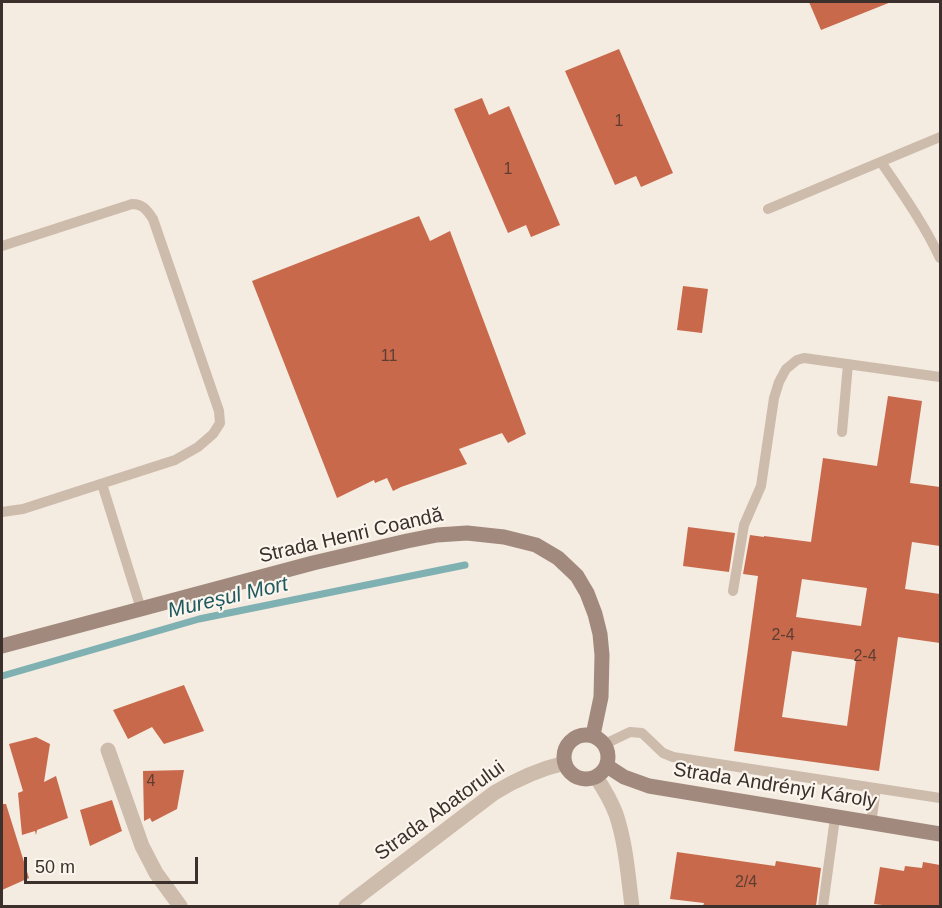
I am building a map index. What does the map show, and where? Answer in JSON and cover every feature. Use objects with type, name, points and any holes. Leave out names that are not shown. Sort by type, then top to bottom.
[{"type":"street","name":"Strada Henri Coandă","points":[[2,646],[313,563],[437,535],[467,533],[495,536],[536,545],[558,558],[577,576],[586,593],[595,614],[602,655],[599,740]]},
{"type":"street","points":[[586,734],[599,740],[608,751],[608,759],[602,772],[590,779],[576,777],[570,773],[564,754],[569,742],[579,735],[586,734]]},
{"type":"street","points":[[108,750],[142,846],[156,873],[180,906]]},
{"type":"street","name":"Strada Abatorului","points":[[346,906],[494,793],[530,773],[565,763]]},
{"type":"street","points":[[602,772],[623,843],[632,906]]},
{"type":"street","name":"Strada Andrényi Károly","points":[[602,772],[649,786],[940,834]]},
{"type":"lane","points":[[768,210],[940,137]]},
{"type":"lane","points":[[881,162],[939,250]]},
{"type":"lane","points":[[2,246],[132,204],[144,207],[153,219],[219,411],[220,423],[213,434],[198,447],[175,460],[23,509],[2,512]]},
{"type":"lane","points":[[733,591],[744,525],[756,501],[760,486],[774,398],[786,369],[797,360],[804,358],[940,377]]},
{"type":"lane","points":[[842,432],[848,364]]},
{"type":"lane","points":[[102,484],[141,609]]},
{"type":"lane","points":[[599,740],[635,731],[642,733],[663,753],[673,757],[940,798]]},
{"type":"lane","points":[[872,824],[876,788]]},
{"type":"lane","points":[[823,906],[835,818]]},
{"type":"building","points":[[809,2],[891,2],[821,30]]},
{"type":"building","points":[[619,49],[673,173],[641,187],[636,176],[615,185],[565,71]]},
{"type":"building","points":[[482,98],[489,115],[509,106],[560,225],[531,237],[526,225],[508,233],[454,109]]},
{"type":"building","points":[[419,216],[430,241],[450,231],[526,434],[508,443],[502,433],[459,449],[467,464],[393,491],[387,478],[375,483],[374,480],[337,498],[252,281]]},
{"type":"building","points":[[683,286],[708,289],[702,333],[677,330]]},
{"type":"building","points":[[888,396],[922,401],[910,483],[940,487],[940,546],[912,542],[905,589],[940,594],[940,643],[898,637],[879,771],[734,751],[758,576],[743,574],[750,535],[811,542],[823,458],[877,466]],"holes":[[[802,579],[867,588],[861,626],[796,617]],[[792,651],[856,660],[847,726],[782,717]]]},
{"type":"building","points":[[688,527],[735,533],[729,572],[683,566]]},
{"type":"building","points":[[184,685],[204,731],[164,744],[152,727],[128,739],[113,710]]},
{"type":"building","points":[[36,737],[50,744],[44,782],[56,776],[68,818],[37,830],[36,835],[35,831],[22,835],[18,793],[23,791],[9,744]]},
{"type":"building","points":[[184,770],[177,809],[152,822],[150,818],[144,821],[143,771]]},
{"type":"building","points":[[112,800],[122,831],[90,846],[80,810]]},
{"type":"building","points":[[2,804],[6,804],[29,878],[2,890]]},
{"type":"building","points":[[677,852],[775,866],[776,861],[821,868],[816,906],[703,906],[704,903],[670,899]]},
{"type":"building","points":[[923,862],[940,865],[940,906],[874,904],[880,867],[904,871],[905,866],[922,868]]},
{"type":"waterway","name":"Mureșul Mort","points":[[2,676],[199,619],[465,565]]}]
